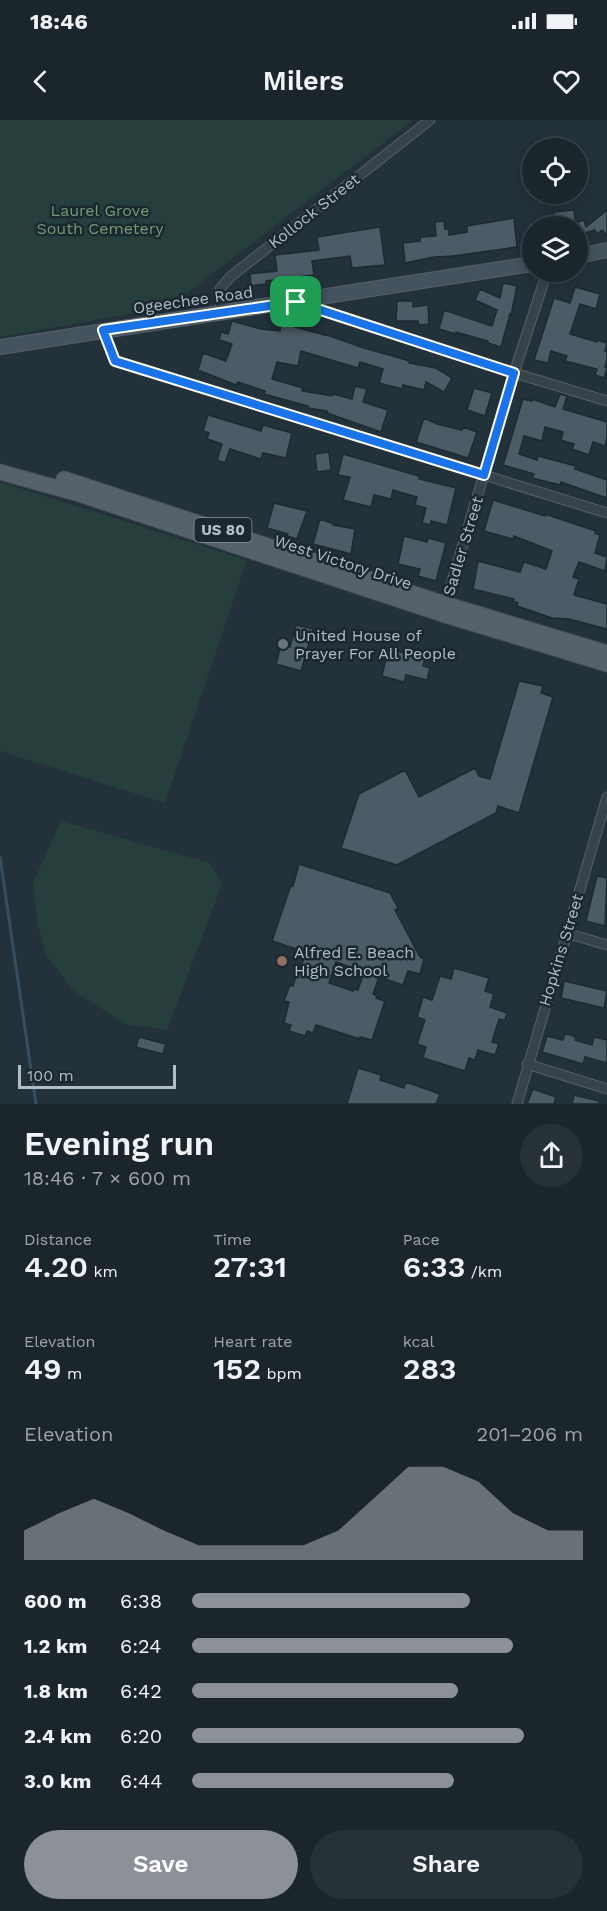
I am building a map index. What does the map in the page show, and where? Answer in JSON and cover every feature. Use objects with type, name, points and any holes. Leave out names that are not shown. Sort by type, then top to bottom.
[{"type":"main road","name":"West Victory Drive","points":[[0,461],[83,484],[607,664]]},
{"type":"main road","name":"West Victory Drive","points":[[0,472],[80,494],[444,609],[607,653]]},
{"type":"street","name":"Kollock Street","points":[[221,314],[220,288],[230,277],[430,120]]},
{"type":"street","points":[[588,254],[607,250]]},
{"type":"street","name":"Ogeechee Road","points":[[0,347],[522,266]]},
{"type":"street","name":"Sadler Street","points":[[444,609],[514,373],[544,282]]},
{"type":"street","points":[[296,302],[607,401]]},
{"type":"street","points":[[103,330],[115,361],[607,513]]},
{"type":"street","name":"Hopkins Street","points":[[517,1104],[607,799]]},
{"type":"street","points":[[566,933],[607,945]]},
{"type":"street","points":[[527,1064],[607,1089]]},
{"type":"green space","name":"Laurel Grove South Cemetery","points":[[0,120],[413,120],[169,307],[0,337]]},
{"type":"green space","points":[[0,482],[247,560],[165,803],[0,751]]},
{"type":"green space","points":[[61,821],[210,863],[222,884],[167,1030],[125,1024],[74,991],[46,955],[37,921],[33,883]]},
{"type":"building","points":[[574,210],[575,216],[545,216],[554,214],[554,212]]},
{"type":"building","points":[[607,210],[607,236],[602,230],[597,234],[595,230],[588,232],[588,225]]},
{"type":"building","points":[[514,218],[517,247],[434,257],[405,263],[403,243],[420,241],[420,237],[436,236],[435,222],[444,221],[445,229],[449,229],[449,235],[467,232],[467,226]]},
{"type":"building","points":[[380,227],[385,265],[352,268],[350,256],[312,261],[314,275],[266,281],[266,284],[251,286],[250,274],[277,271],[275,255],[319,250],[317,237]]},
{"type":"building","points":[[503,283],[517,286],[501,347],[488,343],[488,341],[439,329],[444,310],[492,326],[497,310],[475,300],[480,289],[500,298]]},
{"type":"building","points":[[575,287],[600,294],[596,309],[580,304],[570,334],[607,343],[605,367],[607,368],[604,378],[595,375],[597,369],[565,361],[567,356],[551,351],[548,363],[534,360],[554,298],[570,303]]},
{"type":"building","points":[[397,301],[413,301],[413,307],[428,305],[429,324],[419,325],[418,321],[396,321]]},
{"type":"building","points":[[232,321],[261,329],[280,331],[281,322],[296,325],[295,327],[410,361],[409,363],[436,368],[452,378],[444,392],[426,382],[424,390],[403,385],[402,389],[379,383],[383,369],[360,362],[358,368],[301,351],[298,366],[277,362],[272,379],[303,388],[302,391],[332,396],[333,394],[352,399],[355,386],[367,389],[363,402],[388,410],[381,432],[327,413],[327,411],[308,408],[308,406],[264,394],[265,391],[238,382],[236,385],[198,370],[203,353],[226,361],[232,344],[219,340],[221,332],[228,334]]},
{"type":"building","points":[[474,388],[492,393],[485,416],[467,410]]},
{"type":"building","points":[[560,394],[567,396],[563,409],[607,422],[605,446],[593,442],[589,455],[572,449],[574,444],[561,440],[563,432],[545,427],[542,441],[524,436],[519,454],[537,460],[538,456],[576,466],[575,469],[607,480],[607,498],[561,482],[560,485],[532,478],[534,474],[503,465],[523,399],[532,401],[532,399],[555,407]]},
{"type":"building","points":[[208,415],[261,431],[263,425],[292,433],[286,458],[263,453],[261,459],[230,449],[225,463],[217,460],[222,444],[207,439],[209,433],[203,431]]},
{"type":"building","points":[[424,418],[437,424],[462,430],[463,427],[477,432],[468,458],[416,442]]},
{"type":"building","points":[[329,452],[331,470],[317,472],[315,454]]},
{"type":"building","points":[[343,454],[419,476],[419,479],[456,488],[447,525],[431,521],[430,525],[422,523],[426,508],[415,505],[417,497],[393,490],[391,499],[374,495],[371,507],[343,500],[350,477],[338,475]]},
{"type":"building","points":[[493,500],[545,516],[545,514],[596,531],[595,533],[600,535],[595,553],[607,557],[605,571],[579,562],[573,577],[579,579],[574,595],[607,604],[607,629],[569,619],[552,618],[517,606],[518,603],[513,601],[514,599],[473,589],[478,561],[520,572],[524,562],[546,569],[552,551],[514,536],[513,539],[484,531]]},
{"type":"building","points":[[274,503],[307,511],[297,539],[267,528]]},
{"type":"building","points":[[320,519],[333,525],[355,529],[351,554],[313,544]]},
{"type":"building","points":[[404,536],[427,542],[428,538],[446,543],[436,581],[418,576],[420,569],[398,564]]},
{"type":"building","points":[[296,625],[313,629],[301,671],[276,664],[281,645],[290,647]]},
{"type":"building","points":[[396,651],[425,658],[423,666],[430,668],[427,680],[406,675],[404,682],[382,676],[387,654],[395,656]]},
{"type":"building","points":[[519,681],[543,686],[541,693],[553,697],[519,813],[498,806],[496,813],[397,865],[341,848],[359,794],[405,770],[419,797],[475,768],[479,776],[490,779]]},
{"type":"building","points":[[299,864],[390,893],[398,908],[395,910],[420,957],[424,959],[420,974],[408,971],[403,985],[379,977],[373,994],[377,996],[376,998],[385,1001],[372,1040],[360,1037],[360,1039],[316,1025],[313,1033],[307,1031],[305,1036],[289,1031],[291,1025],[284,1023],[289,1002],[284,1001],[290,985],[293,986],[298,976],[306,952],[272,941],[291,885],[293,886]],"holes":[[[336,962],[364,972],[358,990],[353,991],[329,983]]]},
{"type":"building","points":[[597,876],[607,878],[605,926],[586,921]]},
{"type":"building","points":[[454,968],[489,978],[485,991],[494,994],[490,1007],[507,1013],[505,1020],[499,1019],[492,1042],[499,1044],[495,1055],[478,1050],[475,1060],[469,1058],[465,1071],[423,1058],[426,1047],[417,1044],[425,1020],[417,1017],[423,997],[432,1000],[440,976],[451,979]]},
{"type":"building","points":[[564,981],[607,991],[604,1008],[561,998]]},
{"type":"building","points":[[565,1033],[576,1037],[575,1040],[592,1045],[594,1037],[607,1040],[607,1063],[585,1057],[583,1064],[542,1052],[547,1036],[563,1040]]},
{"type":"building","points":[[139,1037],[166,1044],[163,1054],[136,1047]]},
{"type":"building","points":[[358,1068],[381,1075],[380,1080],[404,1088],[406,1082],[440,1094],[436,1104],[347,1104]]},
{"type":"building","points":[[533,1089],[556,1097],[554,1104],[527,1104]]},
{"type":"building","points":[[574,1095],[599,1101],[599,1104],[572,1104]]},
{"type":"waterway","points":[[0,857],[36,1104]]},
{"type":"place","name":"United House of Prayer For All People","points":[[283,644]]},
{"type":"place","name":"Alfred E. Beach High School","points":[[282,961]]},
{"type":"route","points":[[296,302],[514,373],[484,475],[115,361],[103,330],[296,302]]}]
